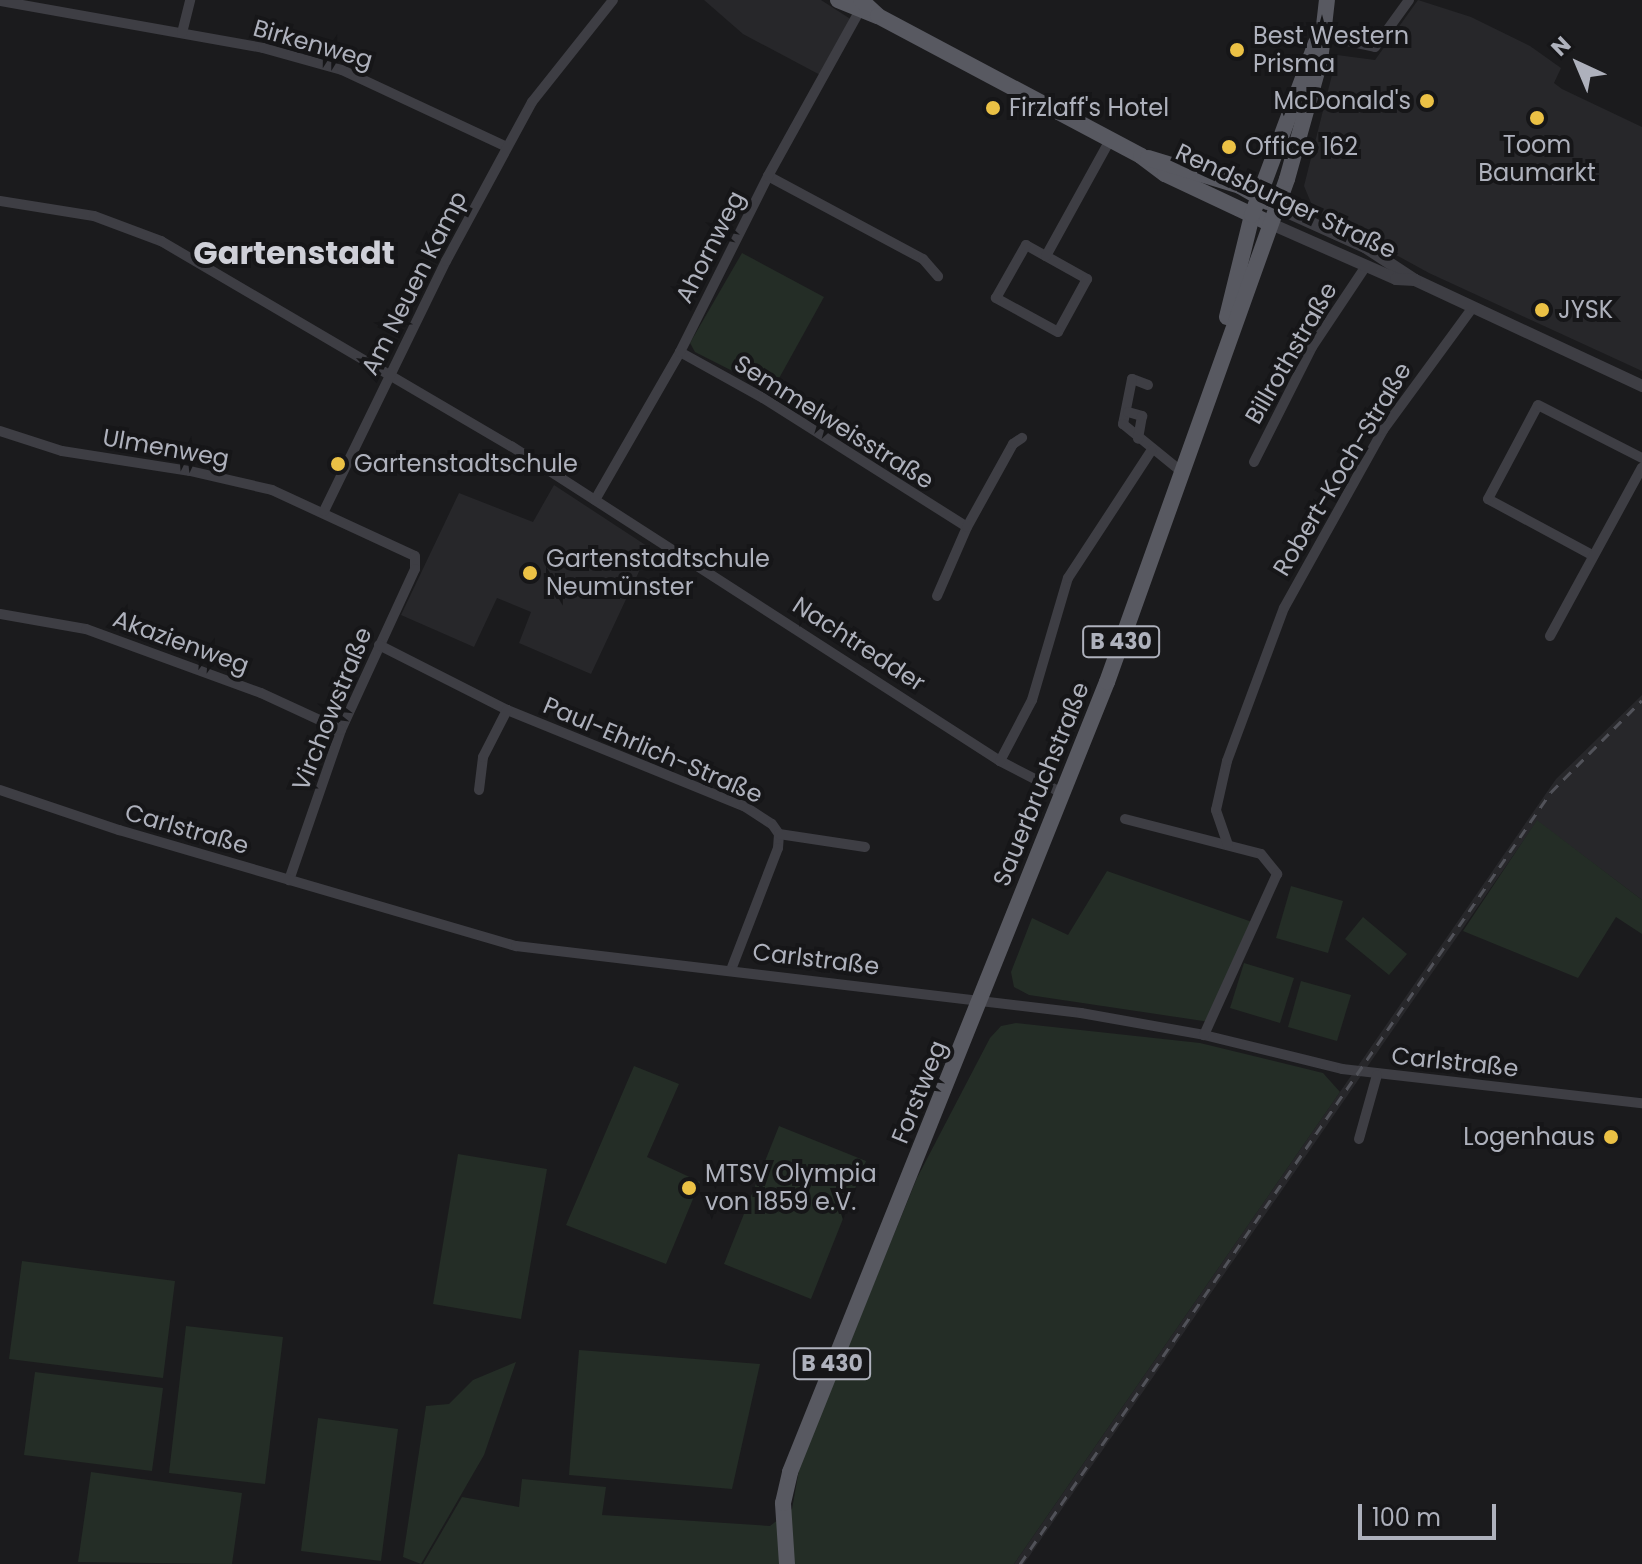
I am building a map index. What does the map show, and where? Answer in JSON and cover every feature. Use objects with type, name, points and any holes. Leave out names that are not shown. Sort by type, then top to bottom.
[{"type":"main road","name":"Rendsburger Straße","points":[[838,0],[860,6],[1141,156],[1260,197],[1276,207]]},
{"type":"main road","name":"B 430","points":[[1252,215],[1320,35],[1327,0]]},
{"type":"main road","name":"B 430","points":[[1269,223],[1320,61],[1320,35]]},
{"type":"main road","name":"Rendsburger Straße","points":[[1141,156],[1165,174],[1269,223]]},
{"type":"main road","name":"Sauerbruchstraße","points":[[1221,357],[1252,215]]},
{"type":"main road","name":"Sauerbruchstraße","points":[[980,1000],[1064,794],[1183,473],[1269,223]]},
{"type":"main road","name":"Forstweg","points":[[787,1564],[783,1503],[790,1472],[980,1000]]},
{"type":"street","points":[[182,33],[190,0]]},
{"type":"street","name":"Am Neuen Kamp","points":[[324,511],[388,375],[507,147],[564,56],[613,0]]},
{"type":"street","points":[[1320,35],[1375,47],[1409,0]]},
{"type":"street","name":"Birkenweg","points":[[0,1],[182,33],[342,70],[507,147]]},
{"type":"street","name":"Ahornweg","points":[[595,500],[680,352],[768,176],[860,6]]},
{"type":"street","points":[[1046,256],[1110,140]]},
{"type":"street","points":[[768,176],[923,259],[938,276]]},
{"type":"street","name":"Nachtredder","points":[[0,201],[94,216],[139,230],[595,500],[1000,761],[1064,794]]},
{"type":"street","name":"Rendsburger Straße","points":[[1276,207],[1365,247],[1415,280],[1642,386]]},
{"type":"street","name":"Rendsburger Straße","points":[[1269,223],[1366,266],[1415,280]]},
{"type":"street","points":[[1026,245],[1046,256],[1087,279],[1058,332],[996,298],[1026,245]]},
{"type":"street","name":"Billrothstraße","points":[[1254,462],[1312,347],[1366,266]]},
{"type":"street","name":"Robert-Koch-Straße","points":[[1228,845],[1216,810],[1242,711],[1305,563],[1369,454],[1473,307]]},
{"type":"street","name":"Semmelweisstraße","points":[[680,352],[763,398],[967,527]]},
{"type":"street","points":[[1148,385],[1132,379],[1128,412],[1123,424],[1151,451],[1183,473]]},
{"type":"street","points":[[1592,555],[1488,499],[1538,405],[1642,458]]},
{"type":"street","points":[[1128,412],[1142,416],[1138,439]]},
{"type":"street","name":"Ulmenweg","points":[[0,431],[62,451],[231,479],[324,511]]},
{"type":"street","points":[[937,596],[967,527],[1013,444],[1022,438]]},
{"type":"street","points":[[1000,761],[1032,700],[1068,578],[1151,451]]},
{"type":"street","points":[[1550,636],[1642,467]]},
{"type":"street","name":"Virchowstraße","points":[[289,880],[341,730],[415,569],[415,556],[324,511]]},
{"type":"street","name":"Akazienweg","points":[[0,614],[100,634],[261,693],[341,730]]},
{"type":"street","name":"Paul-Ehrlich-Straße","points":[[379,645],[507,710],[744,806],[779,834],[865,847]]},
{"type":"street","name":"Paul-Ehrlich-Straße","points":[[479,790],[483,757],[507,710]]},
{"type":"street","name":"Carlstraße","points":[[0,790],[289,880],[516,946],[980,1000],[1204,1035],[1377,1075],[1642,1103]]},
{"type":"street","points":[[1125,819],[1261,854],[1277,874],[1204,1035]]},
{"type":"street","name":"Paul-Ehrlich-Straße","points":[[731,970],[779,834]]},
{"type":"street","points":[[1359,1139],[1377,1075]]},
{"type":"shaded area","points":[[704,0],[821,0],[852,20],[824,77],[743,34]]},
{"type":"shaded area","points":[[1418,0],[1471,17],[1530,46],[1561,68],[1554,83],[1562,89],[1642,127],[1642,371],[1429,273],[1314,210],[1304,186],[1337,55],[1375,60]]},
{"type":"shaded area","points":[[742,253],[824,297],[772,391],[695,352],[690,343]]},
{"type":"shaded area","name":"Gartenstadtschule Neumünster","points":[[554,485],[650,548],[591,674],[519,643],[531,612],[497,598],[474,647],[401,615],[459,493],[533,522]]},
{"type":"shaded area","points":[[1642,695],[1642,900],[1537,821],[1024,1564],[1014,1564],[1556,779]]},
{"type":"shaded area","points":[[1537,820],[1642,900],[1642,934],[1616,917],[1578,978],[1463,931]]},
{"type":"shaded area","points":[[1107,871],[1255,923],[1210,1022],[1029,995],[1014,987],[1011,972],[1032,918],[1068,935]]},
{"type":"shaded area","points":[[1291,886],[1343,901],[1328,953],[1276,938]]},
{"type":"shaded area","points":[[1363,917],[1407,954],[1389,975],[1345,939]]},
{"type":"shaded area","points":[[1244,963],[1294,978],[1280,1023],[1230,1008]]},
{"type":"shaded area","points":[[1301,981],[1351,995],[1337,1041],[1288,1027]]},
{"type":"shaded area","points":[[1016,1023],[1200,1043],[1323,1073],[1340,1092],[1014,1564],[423,1564],[462,1497],[519,1507],[522,1479],[606,1487],[602,1515],[770,1526],[792,1509],[800,1464],[917,1178],[990,1038],[1001,1026]]},
{"type":"shaded area","points":[[634,1066],[679,1084],[647,1157],[700,1182],[666,1264],[566,1225]]},
{"type":"shaded area","points":[[779,1126],[866,1161],[811,1299],[724,1264]]},
{"type":"shaded area","points":[[458,1154],[547,1169],[521,1319],[433,1304]]},
{"type":"shaded area","points":[[22,1261],[175,1281],[163,1378],[9,1359]]},
{"type":"shaded area","points":[[186,1326],[283,1337],[265,1484],[169,1473]]},
{"type":"shaded area","points":[[579,1350],[760,1364],[732,1489],[569,1475]]},
{"type":"shaded area","points":[[516,1362],[484,1455],[421,1564],[403,1557],[426,1406],[449,1404],[473,1380]]},
{"type":"shaded area","points":[[35,1372],[163,1388],[152,1471],[24,1455]]},
{"type":"shaded area","points":[[318,1418],[398,1429],[381,1561],[301,1551]]},
{"type":"shaded area","points":[[91,1472],[242,1493],[232,1564],[78,1562]]},
{"type":"railway","points":[[1020,1564],[1551,792],[1642,700]]},
{"type":"place","name":"Best Western Prisma","points":[[1237,50]]},
{"type":"place","name":"McDonald's","points":[[1427,101]]},
{"type":"place","name":"Firzlaff's Hotel","points":[[993,108]]},
{"type":"place","name":"Toom Baumarkt","points":[[1537,118]]},
{"type":"place","name":"Office 162","points":[[1229,147]]},
{"type":"place","name":"JYSK","points":[[1542,310]]},
{"type":"place","name":"Gartenstadtschule","points":[[338,464]]},
{"type":"place","name":"Gartenstadtschule Neumünster","points":[[530,573]]},
{"type":"place","name":"Logenhaus","points":[[1611,1137]]},
{"type":"place","name":"MTSV Olympia von 1859 e.V.","points":[[689,1188]]},
{"type":"district","name":"Gartenstadt","points":[[294,253]]}]
